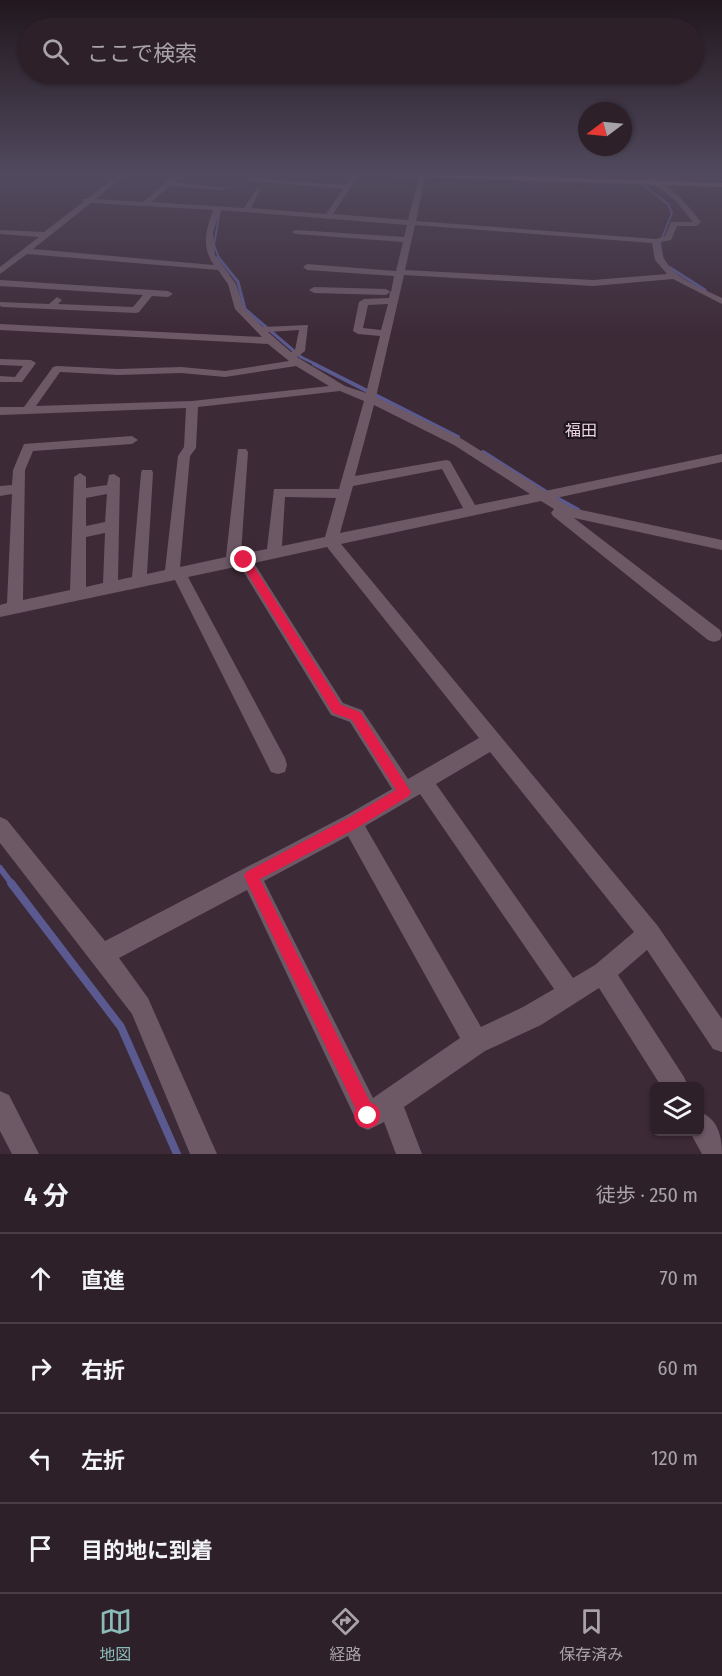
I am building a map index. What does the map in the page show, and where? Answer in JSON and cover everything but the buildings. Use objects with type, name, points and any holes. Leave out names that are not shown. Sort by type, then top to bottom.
[{"type":"street","points":[[0,270],[58,227]]},
{"type":"street","points":[[210,227],[208,244],[211,255],[232,284],[240,309],[265,329],[272,341],[341,388]]},
{"type":"street","points":[[331,542],[411,227]]},
{"type":"street","points":[[453,227],[659,241],[670,235],[673,227]]},
{"type":"street","points":[[0,232],[46,236]]},
{"type":"street","points":[[296,232],[407,244]]},
{"type":"street","points":[[301,240],[407,244]]},
{"type":"street","points":[[659,241],[659,261],[676,276],[722,301]]},
{"type":"street","points":[[25,251],[219,268]]},
{"type":"street","points":[[307,267],[593,283],[676,276]]},
{"type":"street","points":[[0,283],[168,294]]},
{"type":"street","points":[[51,307],[69,287]]},
{"type":"street","points":[[314,290],[394,296]]},
{"type":"street","points":[[3,304],[136,310],[149,293]]},
{"type":"street","points":[[386,333],[358,331],[364,302],[394,296]]},
{"type":"street","points":[[0,327],[272,341]]},
{"type":"street","points":[[265,329],[305,327],[296,357]]},
{"type":"street","points":[[28,409],[57,369],[118,372],[181,370],[225,374],[296,357]]},
{"type":"street","points":[[0,362],[31,363],[18,380],[0,379]]},
{"type":"street","points":[[0,411],[192,404],[341,388],[370,395],[458,442],[547,495],[568,512],[722,545]]},
{"type":"street","points":[[192,404],[190,448],[184,456],[176,574],[278,765]]},
{"type":"street","points":[[15,608],[19,470],[28,447],[132,440]]},
{"type":"street","points":[[242,452],[238,561],[337,709],[356,716],[414,787],[570,993]]},
{"type":"street","points":[[0,611],[722,458]]},
{"type":"street","points":[[274,554],[279,492],[346,488],[446,464],[472,512]]},
{"type":"street","points":[[139,582],[147,473]]},
{"type":"street","points":[[78,595],[80,477]]},
{"type":"street","points":[[80,494],[114,483],[110,588]]},
{"type":"street","points":[[0,491],[19,489]]},
{"type":"street","points":[[547,495],[714,635]]},
{"type":"street","points":[[79,533],[112,526]]},
{"type":"street","points":[[331,542],[649,933],[722,1040]]},
{"type":"street","points":[[102,955],[352,823],[492,741]]},
{"type":"street","points":[[352,823],[476,1042]]},
{"type":"street","points":[[0,828],[140,1006],[204,1154]]},
{"type":"street","points":[[251,876],[368,1116],[476,1042],[532,1016],[603,973],[649,933]]},
{"type":"street","points":[[603,973],[672,1082]]},
{"type":"street","points":[[389,1101],[409,1154]]},
{"type":"street","points":[[0,1104],[26,1154]]},
{"type":"street","points":[[704,1133],[717,1154]]},
{"type":"waterway","points":[[217,227],[214,245],[219,258]]},
{"type":"waterway","points":[[662,255],[660,243],[666,227]]},
{"type":"waterway","points":[[218,257],[238,282],[245,309],[301,357],[317,365]]},
{"type":"waterway","points":[[669,267],[705,290]]},
{"type":"waterway","points":[[314,364],[458,437]]},
{"type":"waterway","points":[[483,452],[559,500]]},
{"type":"waterway","points":[[556,498],[578,510]]},
{"type":"waterway","points":[[0,868],[12,884]]},
{"type":"waterway","points":[[11,883],[121,1027],[177,1154]]},
{"type":"district","name":"福田","points":[[581,430]]},
{"type":"route","points":[[244,560],[337,709],[356,716],[405,792],[352,823],[251,876],[368,1116]]}]
